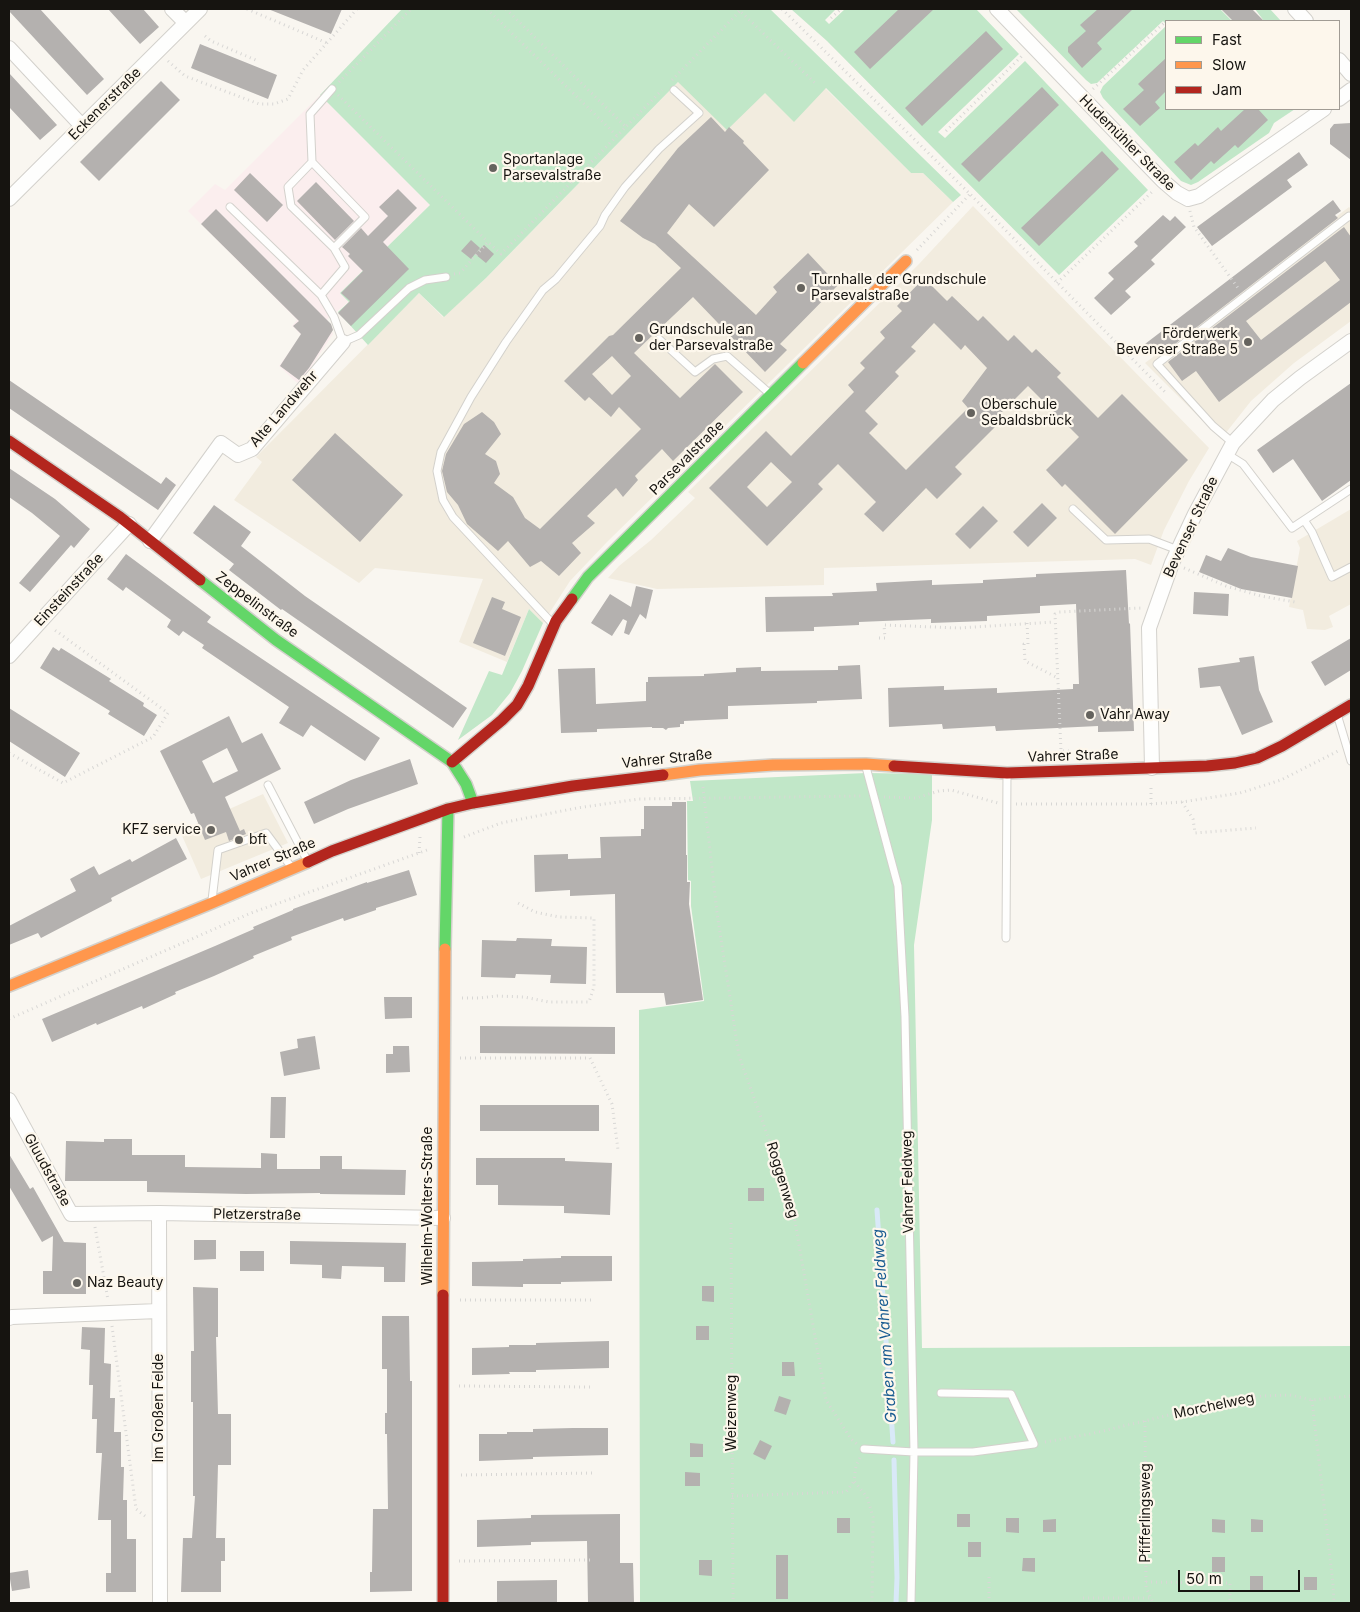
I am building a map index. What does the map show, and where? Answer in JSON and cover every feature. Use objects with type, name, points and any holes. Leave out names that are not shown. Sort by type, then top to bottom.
[{"type":"street","points":[[172,9],[186,24]]},
{"type":"street","name":"Eckenerstraße","points":[[9,199],[200,9]]},
{"type":"street","name":"Hudemühler Straße","points":[[997,9],[1163,182],[1188,199],[1199,196],[1323,110]]},
{"type":"street","points":[[1295,9],[1305,20]]},
{"type":"street","points":[[9,48],[82,126]]},
{"type":"street","points":[[1340,61],[1351,74]]},
{"type":"street","points":[[1340,98],[1351,90]]},
{"type":"street","name":"Parsevalstraße","points":[[452,762],[517,705],[528,686],[554,625],[588,577],[906,262]]},
{"type":"street","name":"Bevenser Straße","points":[[1152,768],[1148,628],[1178,550],[1230,449],[1274,400],[1300,378],[1351,341]]},
{"type":"street","name":"Alte Landwehr","points":[[150,541],[221,442],[238,455],[252,449],[343,342]]},
{"type":"street","name":"Zeppelinstraße","points":[[9,441],[129,524],[276,640],[452,762],[466,784],[473,803]]},
{"type":"street","name":"Einsteinstraße","points":[[9,656],[129,524]]},
{"type":"street","name":"Vahrer Straße","points":[[9,986],[212,903],[308,861],[448,809],[473,803],[573,786],[700,770],[774,765],[866,764],[1007,773],[1207,766],[1235,763],[1257,758],[1282,746],[1351,705]]},
{"type":"street","name":"Wilhelm-Wolters-Straße","points":[[443,1603],[444,998],[448,809]]},
{"type":"street","name":"Gluudstraße","points":[[9,1100],[71,1214]]},
{"type":"street","name":"Pletzerstraße","points":[[71,1214],[159,1213],[443,1218]]},
{"type":"street","name":"Im Großen Felde","points":[[159,1213],[160,1603]]},
{"type":"street","points":[[9,1318],[158,1311]]},
{"type":"lane","points":[[332,89],[310,114],[312,162],[365,217],[334,248]]},
{"type":"lane","points":[[554,625],[453,517],[443,500],[437,471],[441,452],[471,396],[543,290],[556,279],[600,226],[605,215],[625,187],[659,149],[699,113],[674,90]]},
{"type":"lane","points":[[312,162],[288,187],[291,206],[334,248],[345,267],[321,295]]},
{"type":"lane","points":[[230,207],[321,295],[334,317],[343,342],[359,335],[409,288],[425,280],[446,277]]},
{"type":"lane","points":[[1351,218],[1349,216],[1157,364],[1213,426],[1292,528],[1351,489]]},
{"type":"lane","points":[[659,339],[695,372],[713,359],[727,356],[771,395]]},
{"type":"lane","points":[[1073,509],[1106,540],[1149,538],[1178,550]]},
{"type":"lane","points":[[1304,520],[1312,532],[1332,578],[1351,567]]},
{"type":"lane","points":[[1337,714],[1351,761]]},
{"type":"lane","name":"Vahrer Feldweg","points":[[866,764],[898,886],[905,1017],[914,1452],[911,1603]]},
{"type":"lane","points":[[1006,938],[1007,773]]},
{"type":"lane","points":[[268,785],[308,861]]},
{"type":"lane","points":[[212,903],[218,850],[266,833],[292,868]]},
{"type":"lane","points":[[864,1449],[914,1452],[973,1452],[1034,1444],[1011,1394],[940,1393]]},
{"type":"path","points":[[247,9],[327,43]]},
{"type":"path","points":[[157,52],[185,76],[259,104],[274,104],[288,99],[303,70],[357,9]]},
{"type":"path","points":[[411,9],[332,89],[501,254],[739,10],[817,85]]},
{"type":"path","points":[[487,9],[617,136]]},
{"type":"path","points":[[506,9],[626,127]]},
{"type":"path","points":[[782,9],[970,194],[1166,393]]},
{"type":"path","points":[[831,18],[841,9]]},
{"type":"path","points":[[1083,98],[1164,24]]},
{"type":"path","points":[[205,36],[211,41],[258,61]]},
{"type":"path","points":[[946,131],[1033,46]]},
{"type":"path","points":[[1057,283],[1163,182]]},
{"type":"path","points":[[906,262],[970,194]]},
{"type":"path","points":[[1188,199],[1194,227],[1244,296]]},
{"type":"path","points":[[446,277],[460,273],[488,242]]},
{"type":"path","points":[[1172,563],[1226,586],[1261,596],[1295,602]]},
{"type":"path","points":[[1070,751],[1060,751],[1055,614],[1059,612],[1156,607]]},
{"type":"path","points":[[9,753],[63,783],[153,737],[168,713],[41,620]]},
{"type":"path","points":[[879,638],[885,638],[884,625],[959,628],[1054,622]]},
{"type":"path","points":[[1027,623],[1028,644],[1024,644],[1025,661],[1057,677]]},
{"type":"path","points":[[9,1019],[251,913],[501,823],[577,808],[639,799],[874,796],[916,798],[939,791],[951,790],[983,800],[1007,804],[1151,804],[1182,802],[1240,793],[1267,785],[1346,746]]},
{"type":"path","name":"Roggenweg","points":[[700,770],[717,913],[739,1056],[792,1204],[826,1400],[851,1439],[864,1449]]},
{"type":"path","points":[[1182,802],[1193,819],[1195,833],[1256,828]]},
{"type":"path","points":[[444,998],[497,996],[524,997],[549,1002],[589,1002],[594,987],[594,918],[559,917],[535,912],[518,903]]},
{"type":"path","points":[[444,1058],[590,1058],[612,1104],[618,1150]]},
{"type":"path","points":[[93,1214],[110,1313],[136,1509],[160,1526]]},
{"type":"path","name":"Weizenweg","points":[[731,1223],[734,1603]]},
{"type":"path","points":[[443,1300],[592,1300]]},
{"type":"path","points":[[443,1386],[591,1387]]},
{"type":"path","name":"Morchelweg","points":[[1034,1444],[1090,1434],[1228,1401],[1262,1396],[1290,1395],[1312,1400],[1351,1396]]},
{"type":"path","points":[[1312,1400],[1334,1584],[1334,1603]]},
{"type":"path","name":"Pfifferlingsweg","points":[[1145,1421],[1146,1582],[1152,1603]]},
{"type":"path","points":[[732,1496],[846,1492],[854,1481],[856,1466],[864,1449]]},
{"type":"path","points":[[443,1475],[595,1473]]},
{"type":"path","points":[[854,1481],[867,1497],[873,1517],[872,1603]]},
{"type":"path","points":[[443,1562],[593,1560]]},
{"type":"path","points":[[989,1576],[989,1603]]},
{"type":"path","points":[[1146,1582],[1230,1583],[1230,1603]]},
{"type":"path","points":[[1082,1598],[1150,1598]]},
{"type":"shaded area","name":"Grundschule an der Parsevalstraße","points":[[678,82],[765,93],[825,88],[911,173],[923,173],[953,202],[607,542],[570,581],[543,623],[529,609],[507,662],[459,642],[483,579],[375,568],[359,583],[234,500],[262,462],[256,457],[419,293],[443,317],[486,278]]},
{"type":"shaded area","points":[[320,95],[430,205],[340,293],[349,302],[327,319],[333,334],[300,384],[279,366],[301,335],[292,326],[297,320],[188,211],[215,184],[225,190]]},
{"type":"shaded area","name":"Oberschule Sebaldsbrück","points":[[973,206],[1209,448],[1189,481],[1164,530],[1151,565],[1135,559],[824,568],[824,585],[657,589],[608,578],[695,498],[688,492],[919,264]]},
{"type":"shaded area","name":"Förderwerk Bevenser Straße 5","points":[[1349,207],[1351,209],[1351,321],[1294,363],[1251,401],[1221,439],[1145,363]]},
{"type":"shaded area","points":[[1351,509],[1351,604],[1329,616],[1333,627],[1325,630],[1307,629],[1303,610],[1289,607],[1300,548],[1297,541]]},
{"type":"shaded area","points":[[263,794],[288,843],[201,879],[180,831]]},
{"type":"green space","name":"Sportanlage Parsevalstraße","points":[[402,9],[770,9],[961,195],[953,202],[923,173],[911,173],[826,88],[794,122],[765,93],[727,130],[678,82],[486,278],[444,317],[419,293],[368,345],[338,312],[349,302],[340,293],[430,205],[320,95]]},
{"type":"green space","points":[[791,9],[836,9],[825,20],[829,24],[845,9],[976,9],[1019,54],[938,132],[945,138],[1025,61],[1148,190],[1059,275],[827,41]]},
{"type":"green space","points":[[1016,9],[1220,9],[1231,20],[1165,20],[1165,23],[1163,21],[1097,83],[1091,84]]},
{"type":"green space","points":[[1255,9],[1270,9],[1280,20],[1263,20]]},
{"type":"green space","points":[[1165,27],[1165,110],[1294,110],[1274,123],[1269,133],[1191,185],[1181,181],[1103,98],[1100,92],[1103,86]]},
{"type":"green space","points":[[529,609],[543,623],[522,671],[510,693],[492,715],[458,740],[489,671],[502,675]]},
{"type":"green space","points":[[866,773],[932,774],[932,820],[914,945],[922,1348],[1351,1346],[1351,1603],[640,1603],[639,1010],[704,1001],[691,906],[691,881],[688,880],[687,801],[693,801],[690,781]]},
{"type":"building","points":[[9,9],[40,9],[104,79],[87,95]]},
{"type":"building","points":[[108,9],[143,9],[159,27],[140,44]]},
{"type":"building","points":[[268,9],[342,9],[331,34]]},
{"type":"building","points":[[899,9],[934,9],[870,69],[854,52]]},
{"type":"building","points":[[1098,9],[1133,9],[1097,43],[1102,49],[1082,68],[1068,52],[1068,47],[1086,31],[1080,25]]},
{"type":"building","points":[[1221,9],[1252,9],[1263,20],[1232,20]]},
{"type":"building","points":[[986,31],[1003,49],[922,126],[905,108]]},
{"type":"building","points":[[200,44],[277,75],[268,99],[191,68]]},
{"type":"building","points":[[1165,59],[1165,92],[1155,102],[1160,108],[1140,126],[1123,109],[1144,90],[1138,84]]},
{"type":"building","points":[[9,73],[57,125],[40,140],[9,107]]},
{"type":"building","points":[[161,81],[180,100],[99,181],[80,162]]},
{"type":"building","points":[[1042,87],[1059,105],[979,182],[961,164]]},
{"type":"building","points":[[1244,110],[1259,110],[1268,120],[1238,148],[1235,145],[1214,164],[1211,161],[1191,180],[1174,162],[1195,143],[1198,146],[1218,127],[1221,131]]},
{"type":"building","points":[[711,117],[725,132],[729,127],[769,170],[714,227],[689,204],[667,233],[756,315],[777,292],[773,287],[808,253],[838,285],[780,344],[787,350],[765,372],[693,297],[634,353],[680,398],[715,364],[743,392],[673,461],[662,449],[635,476],[638,480],[623,497],[616,488],[587,516],[595,523],[572,543],[581,553],[559,576],[541,561],[530,567],[508,541],[498,551],[467,524],[458,505],[447,492],[442,471],[446,454],[464,424],[482,412],[494,422],[501,434],[485,454],[496,461],[500,474],[494,483],[513,497],[525,518],[540,529],[641,429],[619,407],[611,417],[589,397],[585,401],[564,381],[681,268],[655,244],[643,238],[620,221],[678,148]],"holes":[[[612,356],[631,376],[612,395],[592,374]]]},
{"type":"building","points":[[1351,123],[1351,160],[1330,144],[1330,129],[1334,124]]},
{"type":"building","points":[[1102,151],[1119,169],[1039,246],[1021,228]]},
{"type":"building","points":[[1299,152],[1308,165],[1287,180],[1292,187],[1212,246],[1197,227]]},
{"type":"building","points":[[250,173],[283,205],[267,222],[234,190]]},
{"type":"building","points":[[316,182],[354,221],[335,240],[297,201]]},
{"type":"building","points":[[398,189],[417,208],[383,242],[409,269],[351,326],[338,313],[350,301],[341,293],[363,271],[342,247],[361,228],[368,236],[388,216],[379,207]]},
{"type":"building","points":[[1333,200],[1341,211],[1335,215],[1338,218],[1162,354],[1159,351],[1154,355],[1145,344]]},
{"type":"building","points":[[216,209],[331,324],[333,330],[309,368],[299,380],[280,366],[301,334],[293,326],[299,321],[201,224]]},
{"type":"building","points":[[1163,215],[1170,221],[1175,216],[1186,227],[1151,260],[1155,264],[1125,291],[1131,297],[1111,315],[1094,298],[1114,279],[1108,273],[1138,246],[1134,242]]},
{"type":"building","points":[[1344,227],[1351,237],[1351,302],[1219,402],[1196,371],[1182,381],[1168,362]],"holes":[[[1325,261],[1340,280],[1261,340],[1246,321]]]},
{"type":"building","points":[[471,240],[480,248],[476,253],[484,245],[494,254],[486,263],[475,254],[471,259],[461,251]]},
{"type":"building","points":[[924,278],[947,301],[952,296],[978,321],[983,316],[1008,341],[1014,335],[1032,353],[1036,349],[1061,373],[1057,377],[1098,418],[1122,394],[1188,460],[1115,534],[1065,484],[1062,487],[1046,470],[1079,437],[1028,386],[1001,413],[1005,417],[955,467],[962,474],[937,499],[926,488],[883,532],[864,514],[876,502],[838,464],[818,484],[823,489],[767,546],[709,488],[766,431],[791,456],[854,392],[848,385],[865,368],[860,363],[885,338],[880,332],[902,311],[897,306]],"holes":[[[934,323],[961,350],[965,345],[987,368],[962,401],[968,408],[906,470],[869,433],[878,424],[865,411],[899,376],[895,372],[916,351],[911,347]],[[771,462],[792,482],[767,507],[747,487]]]},
{"type":"building","points":[[9,380],[161,484],[166,477],[176,485],[158,510],[9,408]]},
{"type":"building","points":[[1351,383],[1351,480],[1322,501],[1293,459],[1273,473],[1257,450]]},
{"type":"building","points":[[335,433],[403,495],[360,542],[292,480]]},
{"type":"building","points":[[9,468],[55,499],[90,529],[74,548],[71,545],[30,592],[19,583],[60,536],[9,497]]},
{"type":"building","points":[[1042,503],[1057,518],[1028,547],[1013,532]]},
{"type":"building","points":[[214,505],[251,532],[241,546],[305,596],[467,708],[453,728],[281,610],[229,570],[234,564],[193,533]]},
{"type":"building","points":[[983,506],[998,521],[970,549],[955,534]]},
{"type":"building","points":[[1228,548],[1251,557],[1298,566],[1292,598],[1241,589],[1199,572],[1206,555],[1221,561]]},
{"type":"building","points":[[126,554],[211,617],[207,622],[380,738],[365,761],[311,725],[303,737],[279,723],[289,707],[202,648],[204,645],[183,631],[179,636],[167,627],[171,620],[126,587],[123,591],[107,579]]},
{"type":"building","points":[[1126,570],[1134,731],[1098,732],[1098,726],[996,731],[995,726],[943,729],[942,724],[889,727],[888,688],[944,686],[944,690],[997,688],[997,693],[1073,689],[1073,684],[1079,684],[1076,604],[1040,606],[1040,613],[987,616],[987,621],[931,623],[931,619],[859,622],[859,625],[814,627],[814,631],[766,632],[765,597],[833,596],[832,593],[877,591],[876,583],[932,580],[932,585],[983,583],[983,580],[1036,577],[1036,574]]},
{"type":"building","points":[[636,586],[653,590],[646,619],[640,614],[629,635],[624,633],[627,621],[623,619],[612,636],[591,623],[610,594],[631,607]]},
{"type":"building","points":[[1194,592],[1229,594],[1228,616],[1193,614]]},
{"type":"building","points":[[492,597],[505,602],[502,609],[521,617],[505,656],[473,643]]},
{"type":"building","points":[[1351,638],[1351,670],[1325,686],[1311,662]]},
{"type":"building","points":[[53,647],[59,651],[61,648],[111,679],[109,681],[144,703],[143,706],[157,715],[144,736],[108,714],[110,711],[40,668]]},
{"type":"building","points":[[1254,656],[1259,690],[1273,722],[1242,735],[1220,686],[1200,688],[1198,668],[1240,662],[1239,658]]},
{"type":"building","points":[[860,665],[862,699],[817,701],[817,703],[728,706],[728,719],[684,721],[684,724],[680,724],[680,727],[668,728],[666,730],[652,727],[597,729],[597,732],[561,733],[558,669],[595,668],[596,704],[646,701],[646,682],[648,682],[648,677],[704,676],[704,674],[736,672],[736,668],[761,667],[761,671],[838,670],[838,666]]},
{"type":"building","points":[[9,708],[80,753],[65,777],[9,741]]},
{"type":"building","points":[[229,716],[242,743],[262,733],[281,769],[225,797],[240,831],[244,829],[246,834],[229,841],[226,832],[205,840],[194,813],[191,814],[160,751]],"holes":[[[227,748],[238,771],[213,783],[202,761]]]},
{"type":"building","points":[[410,759],[418,784],[348,809],[314,824],[304,802],[351,780]]},
{"type":"building","points":[[672,802],[686,802],[687,882],[690,882],[689,904],[703,1000],[666,1005],[664,993],[616,993],[615,894],[570,896],[570,890],[535,892],[534,855],[568,854],[568,859],[601,858],[600,837],[641,836],[641,829],[644,829],[644,806],[672,806]]},
{"type":"building","points":[[176,838],[187,859],[111,898],[112,901],[41,938],[38,933],[9,945],[9,926],[76,891],[70,879],[94,866],[99,875],[130,859],[132,862]]},
{"type":"building","points":[[409,870],[417,895],[376,908],[376,910],[344,921],[343,918],[291,937],[292,940],[175,992],[176,994],[143,1009],[142,1006],[52,1042],[42,1019],[254,929],[253,927],[293,909],[367,882]]},
{"type":"building","points":[[517,938],[552,939],[551,946],[587,947],[586,984],[550,983],[551,975],[516,974],[515,978],[481,977],[482,940],[516,941]]},
{"type":"building","points":[[384,997],[412,997],[412,1018],[385,1019]]},
{"type":"building","points":[[480,1026],[615,1027],[615,1054],[480,1053]]},
{"type":"building","points":[[315,1036],[320,1069],[284,1076],[280,1052],[298,1048],[297,1039]]},
{"type":"building","points":[[393,1046],[409,1046],[410,1072],[386,1073],[386,1054],[393,1054]]},
{"type":"building","points":[[271,1097],[286,1097],[285,1138],[270,1138]]},
{"type":"building","points":[[480,1105],[599,1105],[599,1131],[480,1131]]},
{"type":"building","points":[[104,1139],[132,1139],[132,1155],[185,1155],[185,1167],[261,1168],[261,1153],[277,1154],[277,1169],[320,1169],[320,1156],[342,1156],[342,1169],[406,1170],[405,1195],[147,1192],[147,1181],[65,1181],[66,1141],[104,1142]]},
{"type":"building","points":[[9,1154],[30,1189],[33,1187],[64,1242],[86,1243],[86,1294],[43,1294],[43,1271],[52,1271],[53,1236],[42,1242],[9,1186]]},
{"type":"building","points":[[476,1158],[565,1158],[565,1161],[612,1163],[610,1215],[564,1213],[564,1206],[498,1205],[498,1185],[476,1185]]},
{"type":"building","points":[[748,1188],[764,1188],[764,1201],[748,1201]]},
{"type":"building","points":[[194,1240],[216,1240],[216,1259],[194,1260]]},
{"type":"building","points":[[290,1241],[406,1243],[405,1282],[384,1282],[384,1267],[342,1266],[341,1279],[322,1278],[322,1265],[290,1264]]},
{"type":"building","points":[[240,1251],[264,1251],[264,1271],[240,1271]]},
{"type":"building","points":[[561,1256],[612,1256],[612,1281],[523,1284],[523,1287],[472,1286],[472,1262],[523,1261],[523,1259],[561,1258]]},
{"type":"building","points":[[702,1286],[714,1286],[714,1302],[702,1301]]},
{"type":"building","points":[[193,1287],[218,1288],[218,1337],[216,1337],[218,1414],[231,1414],[231,1465],[218,1465],[216,1538],[225,1538],[225,1561],[221,1561],[221,1592],[181,1592],[183,1538],[192,1538],[195,1496],[193,1496],[193,1402],[191,1402],[191,1351],[194,1351]]},
{"type":"building","points":[[382,1316],[409,1316],[410,1381],[412,1381],[412,1591],[370,1592],[373,1509],[388,1509],[387,1434],[385,1434],[387,1369],[382,1369]]},
{"type":"building","points":[[696,1326],[709,1326],[709,1340],[696,1340]]},
{"type":"building","points":[[82,1327],[105,1328],[104,1363],[111,1364],[110,1398],[115,1398],[114,1432],[121,1432],[121,1467],[124,1467],[123,1500],[127,1500],[127,1539],[136,1539],[136,1592],[106,1592],[106,1573],[111,1573],[111,1520],[98,1520],[102,1453],[96,1453],[97,1419],[92,1419],[93,1385],[89,1385],[90,1350],[81,1349]]},
{"type":"building","points":[[609,1341],[609,1368],[536,1370],[536,1372],[472,1375],[472,1348],[536,1345],[536,1343]]},
{"type":"building","points":[[782,1362],[794,1362],[795,1376],[782,1376]]},
{"type":"building","points":[[779,1396],[791,1400],[786,1415],[774,1411]]},
{"type":"building","points":[[608,1428],[608,1455],[479,1461],[479,1434],[507,1434],[507,1432],[533,1432],[533,1429]]},
{"type":"building","points":[[760,1440],[772,1446],[765,1460],[753,1454]]},
{"type":"building","points":[[690,1443],[703,1444],[703,1457],[690,1457]]},
{"type":"building","points":[[685,1472],[700,1473],[700,1486],[685,1486]]},
{"type":"building","points":[[620,1514],[620,1563],[633,1563],[634,1603],[588,1603],[587,1541],[531,1542],[531,1545],[477,1547],[477,1520],[531,1518],[531,1515]]},
{"type":"building","points":[[957,1514],[970,1514],[970,1527],[957,1527]]},
{"type":"building","points":[[837,1518],[850,1518],[850,1533],[837,1533]]},
{"type":"building","points":[[1006,1518],[1019,1518],[1019,1533],[1006,1532]]},
{"type":"building","points":[[1056,1519],[1056,1532],[1043,1532],[1043,1520]]},
{"type":"building","points":[[1212,1519],[1225,1520],[1225,1533],[1212,1532]]},
{"type":"building","points":[[1251,1519],[1263,1520],[1263,1532],[1251,1532]]},
{"type":"building","points":[[968,1542],[981,1542],[981,1557],[968,1557]]},
{"type":"building","points":[[776,1555],[788,1555],[788,1599],[776,1599]]},
{"type":"building","points":[[1212,1557],[1225,1557],[1225,1572],[1212,1572]]},
{"type":"building","points":[[1023,1558],[1035,1558],[1035,1572],[1022,1571]]},
{"type":"building","points":[[699,1560],[712,1560],[712,1576],[699,1575]]},
{"type":"building","points":[[28,1570],[30,1588],[12,1591],[9,1573]]},
{"type":"building","points":[[1250,1576],[1263,1576],[1263,1591],[1250,1590]]},
{"type":"building","points":[[1304,1577],[1317,1577],[1317,1590],[1304,1590]]},
{"type":"building","points":[[557,1580],[557,1603],[497,1603],[497,1581]]},
{"type":"waterway","name":"Graben am Vahrer Feldweg","points":[[877,1210],[893,1442]]},
{"type":"waterway","name":"Graben am Vahrer Feldweg","points":[[894,1460],[896,1603]]},
{"type":"traffic: fast","points":[[572,599],[588,577],[803,363]]},
{"type":"traffic: fast","points":[[200,580],[276,640],[452,762],[466,784],[473,803]]},
{"type":"traffic: fast","points":[[445,949],[448,809]]},
{"type":"traffic: slow","points":[[803,363],[906,261]]},
{"type":"traffic: slow","points":[[663,775],[700,770],[773,765],[866,764],[894,766]]},
{"type":"traffic: slow","points":[[9,986],[308,862]]},
{"type":"traffic: slow","points":[[443,1295],[445,949]]},
{"type":"traffic: jam","points":[[9,441],[120,517],[200,580]]},
{"type":"traffic: jam","points":[[452,762],[517,705],[528,686],[556,621],[572,599]]},
{"type":"traffic: jam","points":[[894,766],[1007,773],[1207,766],[1235,763],[1257,758],[1282,746],[1351,705]]},
{"type":"traffic: jam","points":[[308,862],[332,851],[448,809],[573,786],[663,775]]},
{"type":"traffic: jam","points":[[443,1295],[443,1603]]},
{"type":"place","name":"Sportanlage Parsevalstraße","points":[[493,168]]},
{"type":"place","name":"Turnhalle der Grundschule Parsevalstraße","points":[[801,288]]},
{"type":"place","name":"Grundschule an der Parsevalstraße","points":[[639,338]]},
{"type":"place","name":"Förderwerk Bevenser Straße 5","points":[[1248,342]]},
{"type":"place","name":"Oberschule Sebaldsbrück","points":[[971,413]]},
{"type":"place","name":"Vahr Away","points":[[1090,715]]},
{"type":"place","name":"KFZ service","points":[[211,830]]},
{"type":"place","name":"bft","points":[[239,840]]},
{"type":"place","name":"Naz Beauty","points":[[77,1283]]}]
